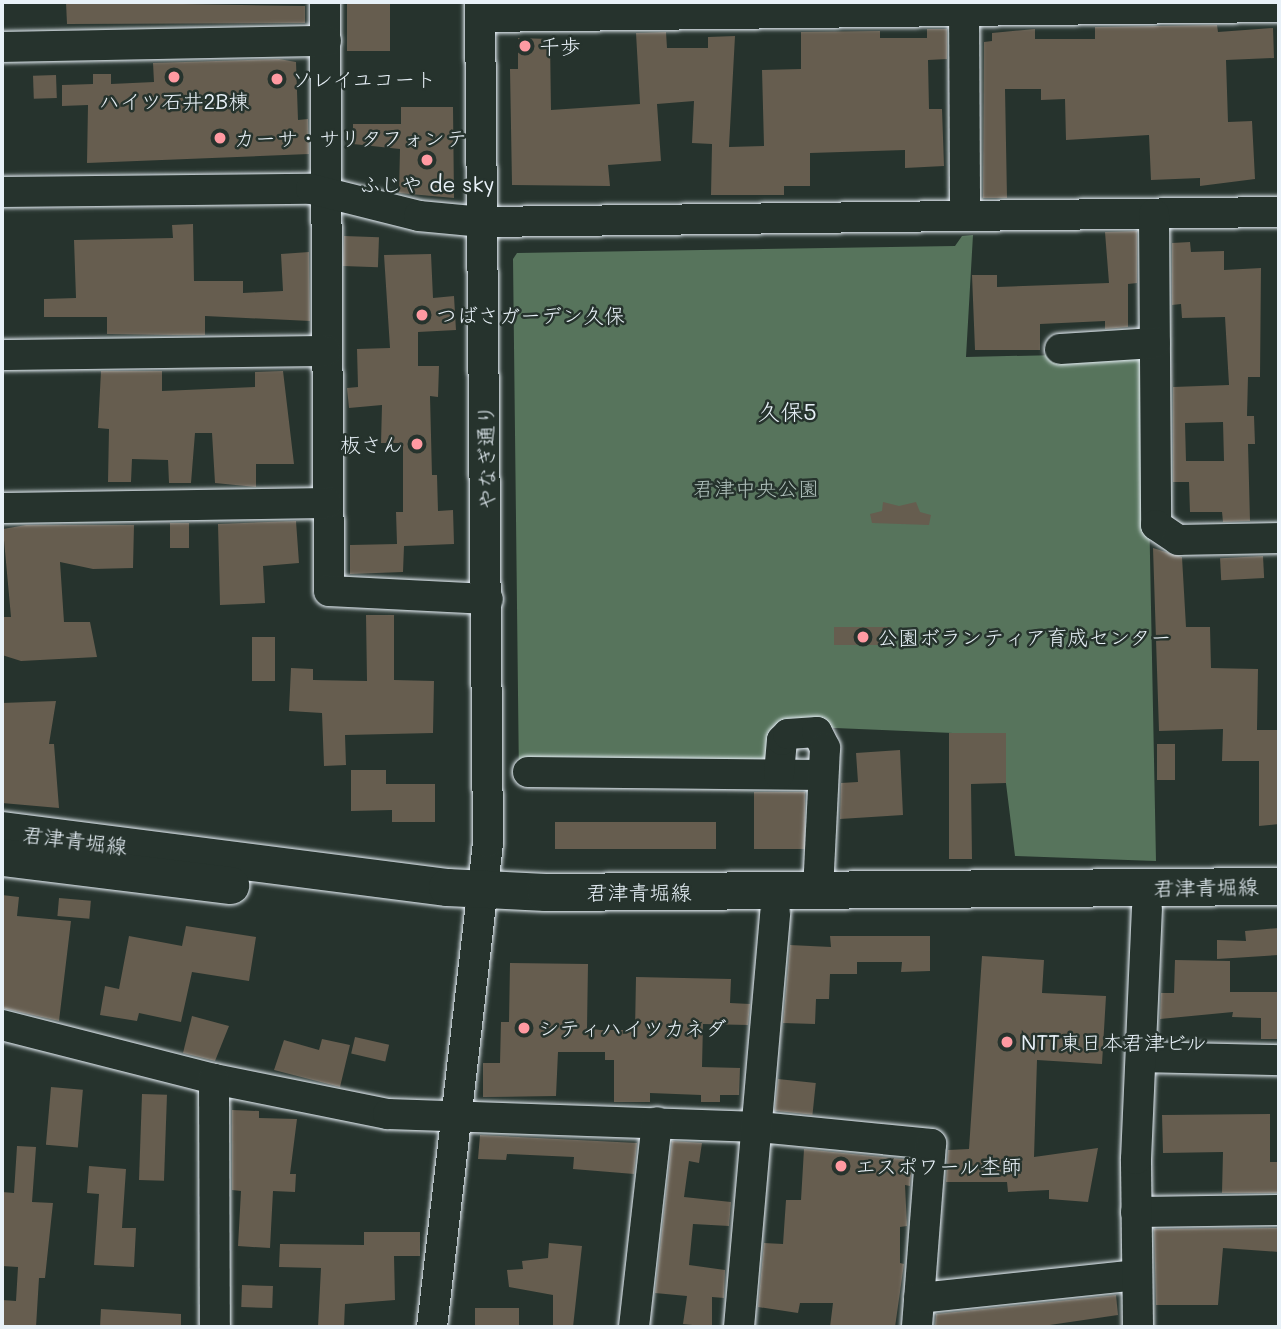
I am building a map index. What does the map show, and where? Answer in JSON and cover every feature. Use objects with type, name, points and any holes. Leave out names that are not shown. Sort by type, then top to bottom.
[{"type":"main road","name":"君津青堀線","points":[[2,830],[482,901],[818,892],[1279,887]]},
{"type":"main road","name":"君津青堀線","points":[[2,857],[482,901],[775,913],[1147,909],[1279,911]]},
{"type":"street","points":[[325,2],[328,160],[324,191],[328,591],[488,599]]},
{"type":"street","points":[[481,9],[1097,5],[1279,7]]},
{"type":"street","points":[[964,6],[965,216]]},
{"type":"street","name":"やなぎ通り","points":[[432,1327],[488,842],[481,9]]},
{"type":"street","points":[[2,47],[326,41]]},
{"type":"street","points":[[2,192],[324,191],[419,216],[483,222],[1279,212],[1279,225]]},
{"type":"street","points":[[1154,214],[1156,525],[1178,540],[1279,538]]},
{"type":"street","points":[[1060,349],[1156,343]]},
{"type":"street","points":[[2,355],[326,351]]},
{"type":"street","points":[[2,508],[327,503]]},
{"type":"street","points":[[779,774],[782,740],[788,734],[817,732],[825,748],[818,892]]},
{"type":"street","points":[[528,772],[822,775]]},
{"type":"street","points":[[1138,1327],[1136,1212],[1147,909]]},
{"type":"street","points":[[739,1327],[759,1127],[775,913]]},
{"type":"street","points":[[2,1025],[215,1079],[388,1114],[457,1114],[759,1127],[931,1144],[918,1313],[1137,1275]]},
{"type":"street","points":[[1142,1057],[1279,1060]]},
{"type":"street","points":[[215,1079],[215,1327]]},
{"type":"street","points":[[634,1327],[657,1122]]},
{"type":"street","points":[[1136,1212],[1279,1210]]},
{"type":"green space","name":"君津中央公園","points":[[973,235],[966,357],[1146,353],[1156,861],[1015,856],[1000,735],[788,726],[770,782],[519,780],[513,259],[517,253],[955,246],[962,236]]},
{"type":"building","points":[[66,2],[305,6],[305,23],[67,24]]},
{"type":"building","points":[[347,2],[390,2],[390,51],[347,51]]},
{"type":"building","points":[[1217,25],[1218,32],[1273,28],[1274,58],[1226,60],[1228,122],[1252,121],[1255,179],[1200,186],[1200,178],[1151,180],[1149,135],[1066,140],[1065,99],[1041,100],[1041,89],[1005,89],[1007,198],[983,198],[984,42],[992,41],[992,33],[1035,29],[1035,39],[1095,39],[1095,27]]},
{"type":"building","points":[[927,29],[947,29],[947,59],[928,60],[929,109],[942,109],[944,166],[905,168],[905,150],[810,153],[810,186],[784,186],[784,195],[711,195],[712,144],[692,143],[694,101],[657,104],[661,161],[608,165],[610,186],[512,185],[510,69],[518,69],[518,38],[550,39],[551,110],[640,104],[636,33],[666,32],[667,48],[708,48],[708,37],[735,36],[729,147],[764,146],[762,70],[801,69],[801,32],[880,31],[880,38],[927,38]]},
{"type":"building","points":[[279,59],[296,62],[298,120],[308,119],[309,154],[87,163],[88,105],[62,106],[62,85],[93,84],[93,74],[111,74],[111,84],[154,82],[153,63]]},
{"type":"building","points":[[56,75],[57,98],[34,99],[33,76]]},
{"type":"building","name":"ふじや de sky","points":[[401,107],[453,107],[454,198],[399,193],[400,149],[353,144],[353,124],[401,124]]},
{"type":"building","points":[[193,224],[194,281],[243,281],[243,293],[283,291],[281,254],[309,252],[310,321],[205,316],[205,335],[107,334],[107,317],[44,317],[44,299],[76,298],[74,240],[173,238],[172,225]]},
{"type":"building","points":[[1137,231],[1137,283],[1128,284],[1128,327],[1105,329],[1105,321],[1040,324],[1040,350],[975,350],[972,275],[997,275],[997,287],[1109,283],[1105,232]]},
{"type":"building","points":[[344,236],[379,237],[378,267],[343,266]]},
{"type":"building","points":[[1190,242],[1191,252],[1224,251],[1224,270],[1261,268],[1260,377],[1248,377],[1247,416],[1254,416],[1255,444],[1248,444],[1250,521],[1223,522],[1222,512],[1190,512],[1189,482],[1173,482],[1173,387],[1229,385],[1225,317],[1182,318],[1181,304],[1172,305],[1172,243]],"holes":[[[1223,422],[1224,461],[1186,461],[1185,423]]]},
{"type":"building","points":[[431,254],[433,298],[454,296],[456,330],[418,332],[418,366],[439,366],[438,397],[430,396],[432,475],[437,475],[438,511],[453,510],[454,544],[404,546],[403,572],[350,574],[350,545],[397,544],[396,512],[403,512],[403,443],[381,443],[382,405],[349,408],[347,388],[358,387],[357,349],[390,348],[384,255]]},
{"type":"building","points":[[101,371],[162,371],[162,391],[255,387],[255,372],[283,371],[294,464],[256,464],[256,487],[215,483],[212,433],[195,433],[191,483],[169,483],[168,460],[132,459],[131,482],[108,482],[109,429],[98,428]]},
{"type":"building","points":[[883,502],[899,506],[916,502],[920,512],[931,515],[929,525],[872,523],[870,514],[882,511]]},
{"type":"building","points":[[296,521],[299,563],[263,566],[265,603],[220,605],[218,524]]},
{"type":"building","points":[[170,523],[189,523],[189,548],[170,548]]},
{"type":"building","points":[[26,525],[134,525],[133,568],[93,569],[60,562],[64,622],[90,622],[97,657],[21,661],[2,655],[2,617],[11,617],[3,529]]},
{"type":"building","points":[[1153,548],[1182,557],[1186,627],[1210,627],[1211,668],[1258,669],[1257,730],[1279,730],[1279,824],[1259,826],[1259,761],[1222,761],[1223,729],[1159,731]]},
{"type":"building","points":[[1263,556],[1264,578],[1221,580],[1220,558]]},
{"type":"building","points":[[366,615],[394,615],[394,680],[434,681],[433,733],[345,735],[346,765],[324,766],[322,713],[289,711],[291,668],[313,669],[313,680],[367,681]]},
{"type":"building","name":"公園ボランティア育成センター","points":[[834,627],[891,627],[891,645],[834,645]]},
{"type":"building","points":[[252,637],[275,637],[275,681],[252,681]]},
{"type":"building","points":[[56,701],[49,744],[54,744],[59,808],[2,803],[2,703]]},
{"type":"building","points":[[949,733],[1006,733],[1006,783],[971,784],[972,859],[949,859]]},
{"type":"building","points":[[1157,744],[1175,744],[1175,780],[1157,780]]},
{"type":"building","points":[[900,750],[903,815],[840,819],[841,783],[858,782],[856,753]]},
{"type":"building","points":[[351,770],[386,770],[386,784],[435,784],[435,822],[392,822],[392,810],[351,811]]},
{"type":"building","points":[[754,792],[805,792],[805,849],[754,849]]},
{"type":"building","points":[[555,822],[716,822],[716,849],[555,849]]},
{"type":"building","points":[[2,895],[19,897],[17,916],[71,921],[59,1021],[2,1008]]},
{"type":"building","points":[[59,898],[91,901],[89,919],[57,916]]},
{"type":"building","points":[[186,926],[256,937],[249,981],[192,972],[181,1022],[139,1013],[137,1021],[100,1015],[105,986],[119,989],[129,936],[182,946]]},
{"type":"building","points":[[1279,928],[1279,955],[1217,959],[1217,940],[1246,941],[1245,931]]},
{"type":"building","points":[[830,936],[930,936],[930,971],[901,972],[902,962],[857,962],[857,974],[830,974],[829,999],[816,999],[815,1024],[783,1023],[790,945],[831,947]]},
{"type":"building","points":[[982,956],[1044,960],[1042,993],[1106,996],[1102,1064],[1037,1060],[1034,1157],[1098,1148],[1088,1202],[1049,1199],[1049,1190],[1008,1192],[1007,1182],[946,1182],[948,1150],[969,1149]]},
{"type":"building","points":[[1175,960],[1230,961],[1230,992],[1279,992],[1279,1039],[1261,1039],[1261,1018],[1232,1017],[1233,1012],[1160,1019],[1161,993],[1174,993]]},
{"type":"building","points":[[510,963],[588,964],[587,1028],[600,1030],[635,1030],[636,977],[731,979],[730,1003],[750,1004],[748,1025],[703,1024],[702,1067],[740,1068],[739,1095],[720,1095],[720,1102],[701,1102],[701,1095],[650,1093],[650,1102],[614,1102],[614,1060],[605,1060],[605,1052],[558,1052],[556,1096],[483,1097],[483,1063],[500,1063],[501,1022],[509,1022]]},
{"type":"building","points":[[192,1016],[229,1026],[215,1061],[183,1053]]},
{"type":"building","points":[[355,1037],[389,1045],[385,1061],[351,1054]]},
{"type":"building","points":[[322,1039],[350,1045],[340,1087],[274,1070],[284,1040],[319,1050]]},
{"type":"building","points":[[778,1079],[816,1083],[812,1115],[775,1111]]},
{"type":"building","points":[[51,1087],[83,1090],[78,1148],[46,1145]]},
{"type":"building","points":[[142,1094],[167,1095],[164,1181],[139,1180]]},
{"type":"building","points":[[232,1110],[259,1111],[259,1118],[297,1119],[290,1174],[296,1174],[295,1192],[273,1191],[270,1248],[238,1246],[241,1191],[232,1190]]},
{"type":"building","points":[[1270,1114],[1270,1162],[1279,1162],[1279,1193],[1222,1193],[1223,1152],[1163,1153],[1162,1115]]},
{"type":"building","points":[[480,1135],[637,1143],[634,1174],[573,1169],[574,1157],[507,1154],[506,1160],[478,1159]]},
{"type":"building","points":[[672,1141],[702,1143],[699,1163],[689,1161],[684,1197],[731,1202],[729,1226],[693,1224],[689,1265],[725,1270],[724,1298],[712,1297],[712,1327],[683,1324],[687,1296],[655,1293]]},
{"type":"building","points":[[17,1146],[36,1147],[32,1202],[53,1203],[45,1278],[39,1278],[36,1327],[2,1327],[2,1300],[16,1301],[18,1267],[2,1266],[2,1192],[14,1193]]},
{"type":"building","points":[[804,1149],[912,1160],[910,1186],[905,1185],[907,1226],[900,1227],[900,1263],[904,1264],[895,1327],[830,1327],[833,1303],[800,1303],[798,1313],[758,1307],[764,1243],[783,1244],[786,1200],[801,1200]]},
{"type":"building","points":[[89,1166],[126,1169],[122,1228],[136,1228],[134,1267],[94,1265],[99,1194],[87,1193]]},
{"type":"building","points":[[1279,1228],[1279,1252],[1223,1248],[1218,1305],[1156,1305],[1154,1229]]},
{"type":"building","points":[[364,1232],[420,1232],[420,1256],[394,1256],[395,1300],[345,1304],[344,1327],[318,1327],[321,1268],[279,1267],[280,1244],[364,1245]]},
{"type":"building","points":[[549,1243],[582,1246],[573,1327],[553,1327],[553,1295],[509,1287],[507,1270],[523,1269],[522,1261],[548,1258]]},
{"type":"building","points":[[242,1285],[273,1286],[272,1308],[241,1307]]},
{"type":"building","points":[[1116,1295],[1118,1315],[1036,1327],[935,1326],[936,1314]]},
{"type":"building","points":[[475,1308],[519,1308],[519,1327],[475,1327]]},
{"type":"building","points":[[101,1309],[181,1314],[181,1327],[100,1327]]},
{"type":"place","name":"千歩","points":[[525,46]]},
{"type":"place","name":"ハイツ石井2B棟","points":[[174,77]]},
{"type":"place","name":"ソレイユコート","points":[[277,79]]},
{"type":"place","name":"カーサ・サリタフォンテ","points":[[220,138]]},
{"type":"place","name":"ふじや de sky","points":[[427,160]]},
{"type":"place","name":"つばさガーデン久保","points":[[422,315]]},
{"type":"place","name":"板さん","points":[[417,444]]},
{"type":"place","name":"公園ボランティア育成センター","points":[[863,637]]},
{"type":"place","name":"シティハイツカネダ","points":[[524,1028]]},
{"type":"place","name":"NTT東日本君津ビル","points":[[1007,1042]]},
{"type":"place","name":"エスポワール杢師","points":[[841,1166]]},
{"type":"district","name":"久保5","points":[[787,411]]}]
